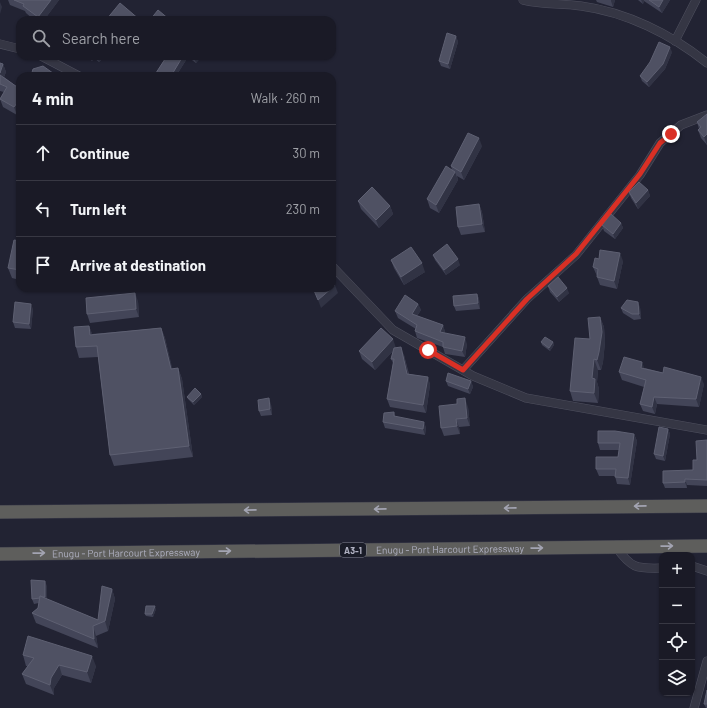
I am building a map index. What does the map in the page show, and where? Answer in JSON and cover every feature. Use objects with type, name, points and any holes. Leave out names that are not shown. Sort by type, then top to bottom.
[{"type":"highway","points":[[0,512],[707,506]]},
{"type":"highway","name":"Enugu - Port Harcourt Expressway","points":[[0,554],[707,546]]},
{"type":"street","points":[[523,0],[541,4],[580,6],[626,16],[687,47],[707,63]]},
{"type":"street","points":[[675,41],[696,0]]},
{"type":"street","points":[[0,44],[16,48]]},
{"type":"street","points":[[49,60],[71,72]]},
{"type":"street","points":[[463,370],[527,299],[576,254],[640,174],[660,143],[681,125],[707,115]]},
{"type":"street","points":[[336,270],[393,330],[473,376],[526,398],[707,430]]},
{"type":"street","points":[[616,547],[627,562],[634,566],[659,568]]},
{"type":"street","points":[[695,567],[707,571]]},
{"type":"street","points":[[694,708],[707,661]]},
{"type":"building","points":[[14,0],[51,0],[39,16],[23,6],[24,4]]},
{"type":"building","points":[[649,0],[663,0],[659,7]]},
{"type":"building","points":[[120,3],[135,16],[109,16]]},
{"type":"building","points":[[158,10],[165,16],[153,16]]},
{"type":"building","points":[[447,33],[456,36],[448,64],[439,61]]},
{"type":"building","points":[[659,42],[670,47],[663,64],[647,82],[640,76],[650,62]]},
{"type":"building","points":[[164,60],[181,60],[173,72],[157,72]]},
{"type":"building","points":[[0,63],[3,64],[0,73]]},
{"type":"building","points":[[43,66],[51,72],[32,72],[33,69]]},
{"type":"building","points":[[0,75],[16,86],[16,104],[14,107],[0,99],[7,87],[0,84]]},
{"type":"building","points":[[707,114],[707,134],[704,137],[698,130],[701,127],[697,122]]},
{"type":"building","points":[[468,133],[479,138],[461,172],[451,166]]},
{"type":"building","points":[[446,166],[455,172],[436,205],[427,199]]},
{"type":"building","points":[[639,182],[648,190],[636,203],[629,192]]},
{"type":"building","points":[[372,187],[390,206],[376,220],[358,201]]},
{"type":"building","points":[[479,204],[482,224],[458,227],[456,207]]},
{"type":"building","points":[[611,214],[621,223],[613,234],[602,225]]},
{"type":"building","points":[[14,240],[16,240],[16,269],[8,268]]},
{"type":"building","points":[[447,244],[458,259],[444,270],[433,255]]},
{"type":"building","points":[[411,247],[422,263],[401,277],[391,260]]},
{"type":"building","points":[[600,250],[620,253],[614,281],[597,277],[598,269],[593,267],[595,258],[599,259]]},
{"type":"building","points":[[558,277],[567,288],[557,297],[548,286]]},
{"type":"building","points":[[315,292],[327,292],[318,300]]},
{"type":"building","points":[[135,293],[136,309],[87,314],[86,298]]},
{"type":"building","points":[[477,294],[478,303],[454,306],[453,296]]},
{"type":"building","points":[[405,295],[418,304],[412,314],[443,325],[440,332],[465,337],[462,351],[443,347],[443,342],[415,331],[417,325],[395,311]]},
{"type":"building","points":[[627,300],[638,302],[639,314],[632,314],[621,308]]},
{"type":"building","points":[[15,302],[31,304],[29,324],[13,322]]},
{"type":"building","points":[[600,317],[602,332],[597,360],[594,359],[592,378],[595,379],[594,393],[570,391],[575,338],[590,339],[588,318]]},
{"type":"building","points":[[89,326],[90,335],[161,328],[171,369],[178,368],[189,446],[110,455],[97,346],[76,347],[74,327]]},
{"type":"building","points":[[381,328],[393,339],[372,362],[359,351]]},
{"type":"building","points":[[545,337],[553,342],[549,348],[541,342]]},
{"type":"building","points":[[401,347],[407,374],[428,377],[423,405],[387,399],[394,359],[391,359],[394,348]]},
{"type":"building","points":[[624,357],[642,362],[641,368],[663,373],[664,367],[701,377],[696,399],[654,397],[652,407],[640,404],[646,380],[619,372]]},
{"type":"building","points":[[448,373],[471,381],[468,389],[446,381]]},
{"type":"building","points":[[195,388],[201,394],[193,402],[187,397]]},
{"type":"building","points":[[269,398],[270,409],[259,411],[258,400]]},
{"type":"building","points":[[465,398],[467,418],[456,419],[457,426],[441,428],[439,406],[457,404],[457,399]]},
{"type":"building","points":[[394,412],[394,416],[424,422],[423,429],[383,422],[384,413]]},
{"type":"building","points":[[659,427],[668,429],[663,456],[654,454]]},
{"type":"building","points":[[598,431],[615,431],[634,434],[628,478],[615,477],[616,469],[596,469],[596,457],[618,457],[620,443],[598,443]]},
{"type":"building","points":[[707,440],[707,480],[685,479],[685,482],[663,483],[663,471],[693,470],[693,460],[697,460],[696,441]]},
{"type":"building","points":[[31,580],[45,581],[45,597],[40,596],[40,598],[32,599]]},
{"type":"building","points":[[102,586],[112,589],[105,621],[93,626],[94,639],[32,613],[38,608],[40,596],[98,620]]},
{"type":"building","points":[[146,606],[155,606],[152,614],[145,614]]},
{"type":"building","points":[[28,636],[92,656],[87,672],[59,665],[51,678],[50,685],[22,674],[34,658],[23,655]]},
{"type":"building","points":[[707,690],[707,704],[704,704]]},
{"type":"route","points":[[428,350],[463,370],[478,351],[527,299],[576,254],[640,174],[660,143],[671,134]]}]
